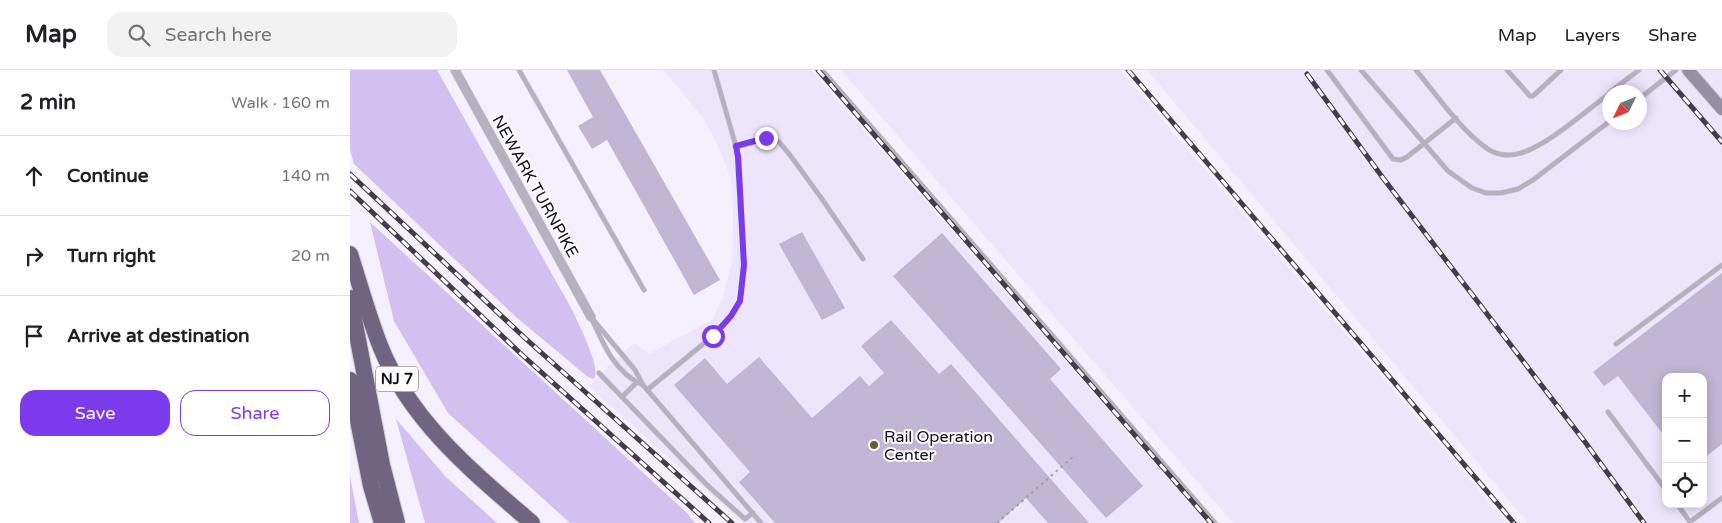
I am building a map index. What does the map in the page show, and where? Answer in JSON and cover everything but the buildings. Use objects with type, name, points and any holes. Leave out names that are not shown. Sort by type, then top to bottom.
[{"type":"highway","name":"NJ 7","points":[[350,254],[381,348],[398,381],[432,430],[462,462],[532,523]]},
{"type":"highway","points":[[350,298],[382,465],[397,523]]},
{"type":"highway","name":"NJ 7","points":[[350,380],[377,523]]},
{"type":"highway","points":[[371,486],[382,523]]},
{"type":"main road","points":[[1688,70],[1722,109]]},
{"type":"street","name":"NEWARK TURNPIKE","points":[[455,70],[591,317]]},
{"type":"lane","points":[[519,70],[644,290]]},
{"type":"lane","points":[[647,390],[713,336],[731,316],[740,301],[744,265],[739,167],[736,146],[714,70]]},
{"type":"lane","points":[[822,70],[1215,523]]},
{"type":"lane","points":[[1327,70],[1393,159],[1401,160],[1406,158],[1456,118]]},
{"type":"lane","points":[[1361,70],[1448,172],[1472,188],[1486,193],[1501,194],[1518,189],[1533,180],[1602,127]]},
{"type":"lane","points":[[1416,70],[1456,118],[1486,148],[1504,156],[1520,154],[1536,147],[1602,99]]},
{"type":"lane","points":[[1507,70],[1530,96],[1533,96],[1562,70]]},
{"type":"lane","points":[[1620,85],[1639,70]]},
{"type":"lane","points":[[1647,93],[1676,70]]},
{"type":"lane","points":[[736,146],[766,138],[779,142],[822,199],[863,259]]},
{"type":"lane","points":[[1616,344],[1722,265]]},
{"type":"lane","points":[[591,317],[614,362],[630,378],[643,385]]},
{"type":"lane","points":[[591,317],[635,370],[647,390],[761,523]]},
{"type":"lane","points":[[599,373],[708,485],[744,519],[753,513]]},
{"type":"lane","points":[[622,397],[637,382]]},
{"type":"lane","points":[[1608,412],[1662,485]]},
{"type":"lane","points":[[1679,508],[1690,523],[1722,498]]},
{"type":"path","points":[[997,523],[1075,455]]},
{"type":"shaded area","points":[[350,70],[437,70],[570,306],[591,352],[595,370],[595,377],[593,379],[588,377],[516,317],[354,164],[350,149]]},
{"type":"shaded area","points":[[664,70],[811,70],[1207,523],[743,523],[589,387],[610,364],[634,343],[649,354],[712,320],[723,298],[732,261],[733,214],[731,179],[718,145],[703,118]]},
{"type":"shaded area","points":[[841,70],[1120,70],[1507,523],[1233,523]]},
{"type":"shaded area","points":[[1147,70],[1722,70],[1722,523],[1528,523]]},
{"type":"shaded area","points":[[370,222],[687,513],[695,523],[570,523],[448,413],[394,321]]},
{"type":"shaded area","points":[[396,419],[446,477],[497,523],[425,523]]},
{"type":"shaded area","points":[[350,476],[359,523],[350,523]]},
{"type":"railway","points":[[818,70],[1211,523]]},
{"type":"railway","points":[[1128,70],[1514,523]]},
{"type":"railway","points":[[1660,70],[1722,142]]},
{"type":"railway","points":[[1307,74],[1383,178],[1585,442],[1644,523]]},
{"type":"railway","points":[[350,174],[526,339],[732,523]]},
{"type":"railway","points":[[350,191],[520,353],[709,523]]},
{"type":"place","name":"Rail Operation Center","points":[[874,445]]},
{"type":"route","points":[[713,336],[731,316],[740,301],[744,265],[736,146],[766,138]]}]
